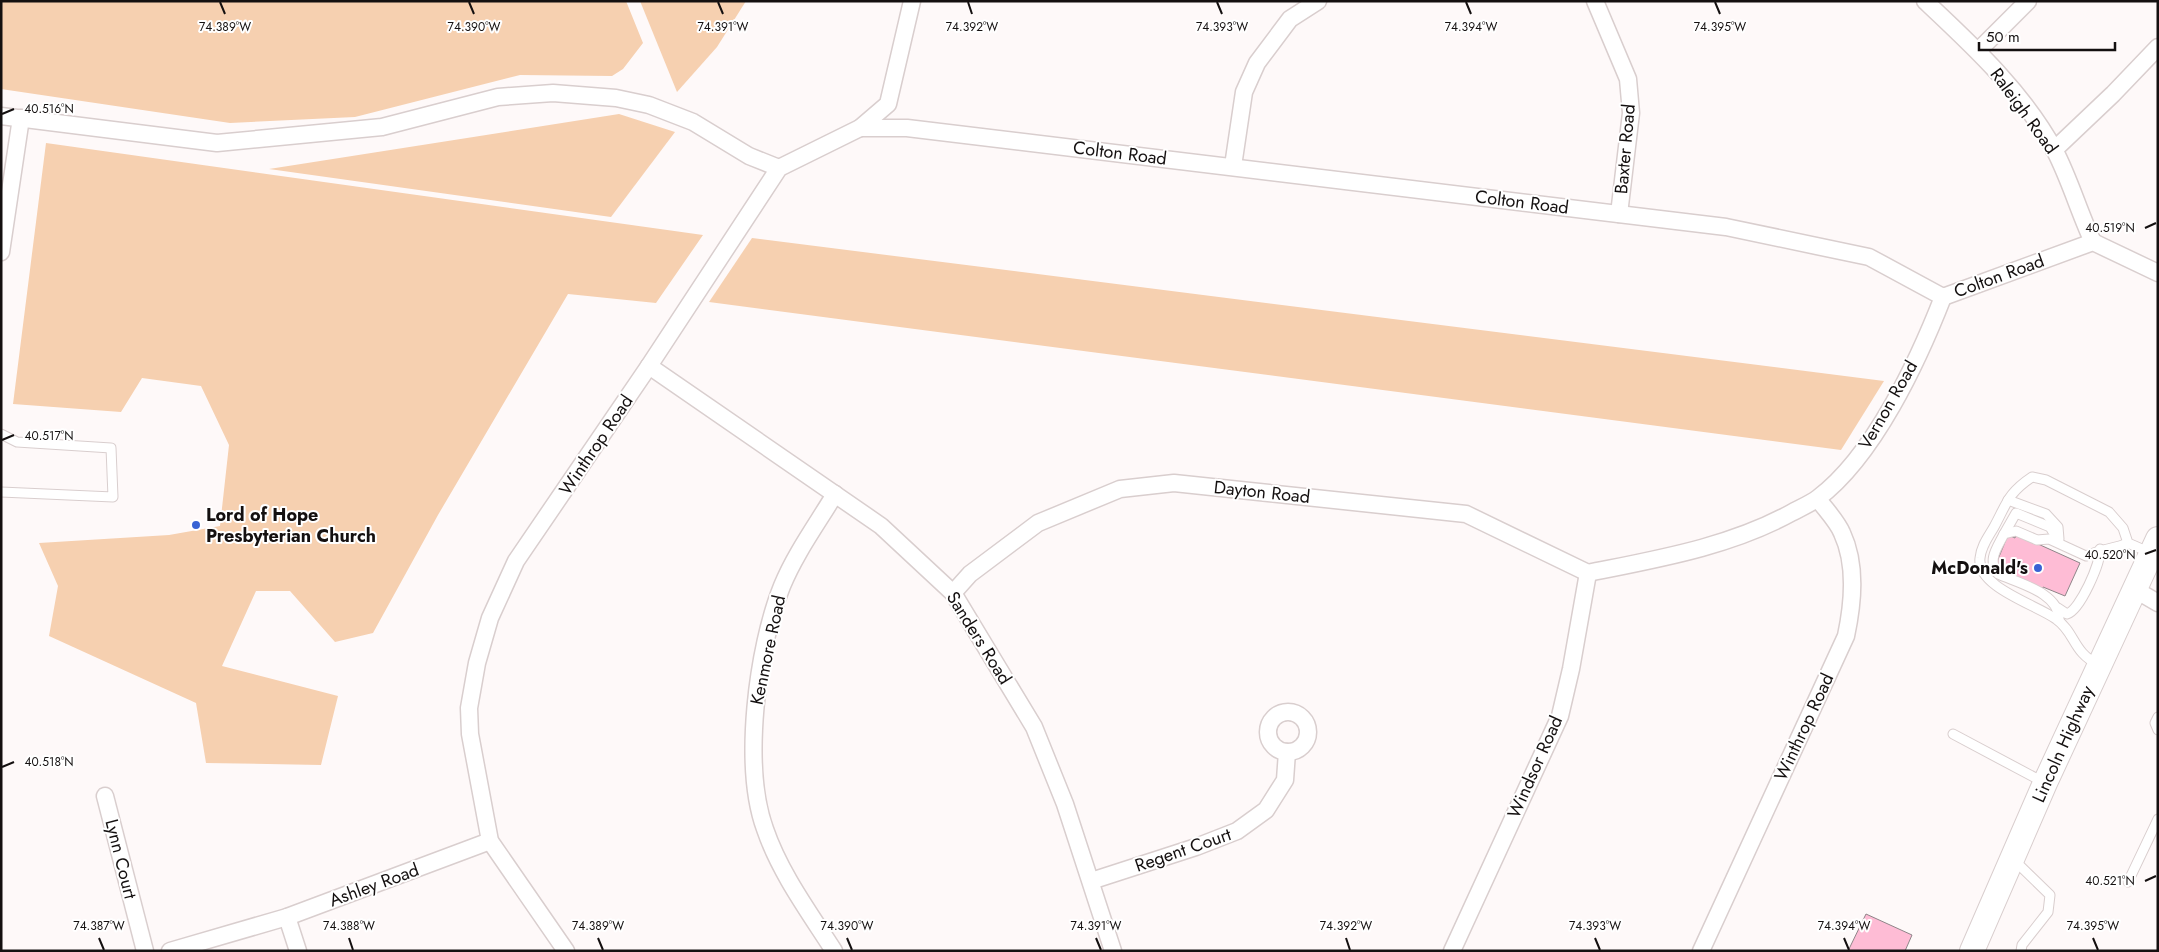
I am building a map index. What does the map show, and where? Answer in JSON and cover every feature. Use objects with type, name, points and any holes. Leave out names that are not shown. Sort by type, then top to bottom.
[{"type":"main road","name":"Lincoln Highway","points":[[1976,948],[2012,858],[2045,783],[2154,546]]},
{"type":"street","points":[[1,116],[217,143],[382,127],[498,97],[553,93],[616,98],[649,105],[693,122],[749,156],[779,168],[860,128],[888,104],[912,1]]},
{"type":"street","points":[[1233,166],[1244,92],[1257,63],[1290,19],[1318,1]]},
{"type":"street","name":"Baxter Road","points":[[1595,1],[1628,79],[1631,113],[1619,214]]},
{"type":"street","name":"Raleigh Road","points":[[1925,1],[1978,51],[2026,107],[2054,150],[2093,242]]},
{"type":"street","points":[[1978,51],[2028,1]]},
{"type":"street","points":[[2054,150],[2113,94],[2158,47]]},
{"type":"street","points":[[1,252],[21,118]]},
{"type":"street","name":"Colton Road","points":[[860,128],[907,128],[1726,227],[1869,257],[1943,297],[2093,242]]},
{"type":"street","name":"Winthrop Road","points":[[566,951],[490,841],[470,734],[470,708],[477,664],[490,618],[516,561],[649,366],[779,168]]},
{"type":"street","points":[[2093,242],[2158,273]]},
{"type":"street","name":"Vernon Road","points":[[1588,573],[1732,540],[1776,521],[1818,498],[1847,470],[1869,443],[1901,386],[1943,297]]},
{"type":"street","name":"Sanders Road","points":[[649,366],[881,526],[954,593],[1034,727],[1091,881],[1114,951]]},
{"type":"street","name":"Dayton Road","points":[[954,593],[970,574],[1038,523],[1120,489],[1174,483],[1466,514],[1588,573]]},
{"type":"street","name":"Kenmore Road","points":[[834,951],[793,887],[765,829],[756,791],[755,700],[770,627],[782,586],[835,494]]},
{"type":"street","name":"Winthrop Road","points":[[1701,951],[1846,636],[1853,604],[1851,569],[1842,533],[1818,498]]},
{"type":"street","name":"Windsor Road","points":[[1452,951],[1560,716],[1571,669],[1588,573]]},
{"type":"street","points":[[2134,589],[2158,603]]},
{"type":"street","name":"Regent Court","points":[[1091,881],[1196,848],[1237,831],[1266,810],[1285,780],[1287,752]]},
{"type":"street","name":"Lynn Court","points":[[105,796],[145,951]]},
{"type":"street","name":"Ashley Road","points":[[170,951],[288,917],[490,841]]},
{"type":"street","points":[[288,917],[298,951]]},
{"type":"lane","points":[[1,434],[17,442],[111,448],[113,497],[1,492]]},
{"type":"lane","points":[[2099,665],[2083,657],[2059,620],[1990,582],[1981,566],[1979,558],[1987,538],[2010,494],[2032,477],[2046,480],[2109,512],[2123,528],[2128,543]]},
{"type":"lane","points":[[2008,500],[2046,514],[2058,527],[2059,542]]},
{"type":"lane","points":[[2059,542],[2050,527],[2016,513],[1992,558],[1994,569],[1998,574],[2046,595],[2066,614],[2073,612],[2078,605],[2100,560],[2100,549]]},
{"type":"lane","points":[[2004,534],[2016,531],[2038,540],[2049,539],[2086,556],[2100,549],[2113,549],[2128,543],[2154,546]]},
{"type":"lane","points":[[2058,608],[2059,620]]},
{"type":"lane","points":[[2158,718],[2155,723],[2158,730]]},
{"type":"lane","points":[[1953,734],[2045,783]]},
{"type":"lane","points":[[2128,882],[2158,819]]},
{"type":"lane","points":[[2012,858],[2050,895],[2048,912],[2022,945],[2021,951]]},
{"type":"shaded area","points":[[1,1],[626,1],[643,43],[623,69],[612,76],[520,75],[355,117],[230,123],[1,89]]},
{"type":"shaded area","points":[[640,1],[746,1],[717,47],[677,92]]},
{"type":"shaded area","points":[[619,114],[675,132],[611,217],[269,169]]},
{"type":"shaded area","points":[[46,143],[703,235],[656,303],[568,294],[438,515],[373,633],[335,642],[290,591],[256,591],[222,666],[338,696],[321,765],[206,763],[196,703],[49,636],[58,586],[39,543],[169,535],[220,526],[229,445],[201,386],[142,378],[121,412],[13,404]]},
{"type":"shaded area","points":[[752,238],[1884,381],[1841,450],[709,302]]},
{"type":"building","name":"McDonald's","points":[[2016,534],[2080,563],[2065,596],[2043,587],[2041,591],[2003,573],[1996,564],[2008,535],[2015,538]]},
{"type":"building","points":[[1866,914],[1912,935],[1905,951],[1848,951]]},
{"type":"place","name":"Lord of Hope Presbyterian Church","points":[[196,525]]},
{"type":"place","name":"McDonald's","points":[[2038,568]]}]
